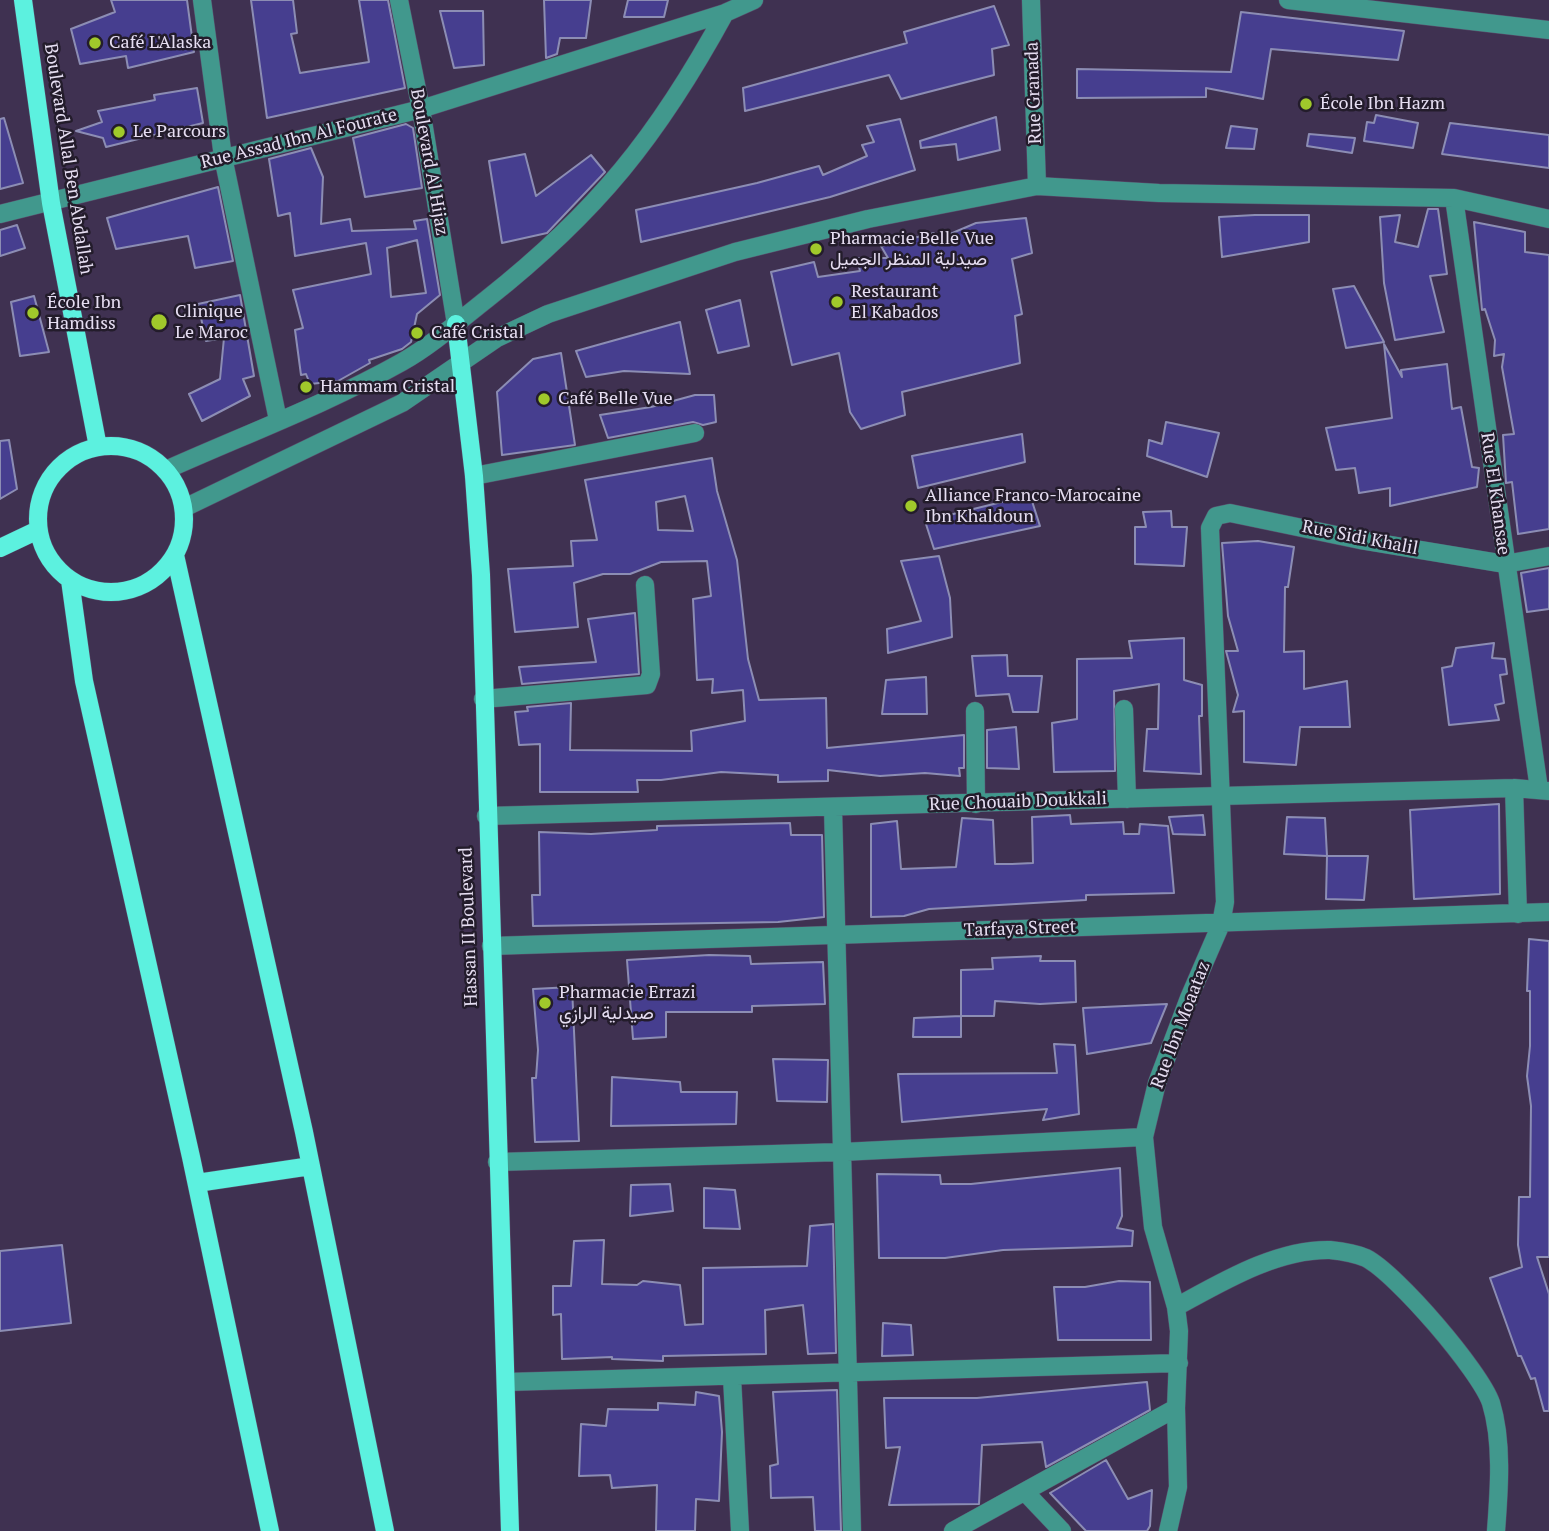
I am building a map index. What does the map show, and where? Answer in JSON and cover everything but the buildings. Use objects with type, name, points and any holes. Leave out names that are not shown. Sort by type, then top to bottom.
[{"type":"main road","name":"Boulevard Allal Ben Abdallah","points":[[23,0],[51,203],[98,447]]},
{"type":"main road","name":"Hassan II Boulevard","points":[[456,324],[474,476],[481,575],[486,816],[510,1531]]},
{"type":"main road","points":[[98,447],[135,450],[166,470],[177,488],[184,508],[183,532],[175,555],[163,571],[147,583],[108,593],[88,589],[70,580],[54,567],[43,550],[38,530],[42,493],[51,476],[80,453],[98,447]]},
{"type":"main road","points":[[0,548],[38,530]]},
{"type":"main road","points":[[175,555],[311,1166],[385,1531]]},
{"type":"main road","points":[[70,580],[84,681],[197,1183],[270,1531]]},
{"type":"main road","points":[[197,1183],[311,1166]]},
{"type":"street","points":[[202,0],[223,156],[278,420]]},
{"type":"street","name":"Boulevard Al Hijaz","points":[[399,0],[421,109],[456,324]]},
{"type":"street","name":"Rue Assad Ibn Al Fourate","points":[[0,214],[51,203],[223,156],[421,109],[725,13],[754,0]]},
{"type":"street","name":"Rue Granada","points":[[1031,0],[1037,187]]},
{"type":"street","points":[[1288,0],[1549,30]]},
{"type":"street","points":[[166,470],[382,373],[420,351],[540,257],[609,188],[668,111],[725,13]]},
{"type":"street","points":[[184,508],[402,403],[520,326],[686,267],[868,219],[1037,187],[1159,193],[1454,198],[1549,219]]},
{"type":"street","name":"Rue El Khansae","points":[[1454,198],[1505,564],[1544,790]]},
{"type":"street","points":[[474,476],[695,433]]},
{"type":"street","name":"Rue Sidi Khalil","points":[[1216,516],[1230,513],[1360,540],[1505,564],[1549,556]]},
{"type":"street","name":"Rue Ibn Moaataz","points":[[1168,1531],[1178,1487],[1175,1408],[1179,1363],[1176,1307],[1153,1227],[1144,1137],[1157,1083],[1188,998],[1222,924],[1225,902],[1210,528],[1216,516]]},
{"type":"street","points":[[483,699],[647,685],[651,674],[645,585]]},
{"type":"street","points":[[1124,709],[1127,799]]},
{"type":"street","points":[[975,711],[976,804]]},
{"type":"street","points":[[1514,788],[1518,914]]},
{"type":"street","name":"Rue Chouaib Doukkali","points":[[486,816],[1514,788],[1544,790]]},
{"type":"street","points":[[833,807],[850,1373],[852,1531]]},
{"type":"street","name":"Tarfaya Street","points":[[491,946],[1549,912]]},
{"type":"street","points":[[497,1163],[842,1152],[1144,1137]]},
{"type":"street","points":[[1176,1307],[1224,1281],[1303,1252],[1332,1250],[1365,1258],[1390,1276],[1452,1344],[1489,1400],[1497,1426],[1496,1531]]},
{"type":"street","points":[[506,1382],[1179,1363]]},
{"type":"street","points":[[732,1377],[740,1531]]},
{"type":"street","points":[[953,1531],[1026,1493],[1175,1408]]},
{"type":"street","points":[[1026,1493],[1062,1531]]},
{"type":"place","name":"Café L'Alaska","points":[[95,43]]},
{"type":"place","name":"École Ibn Hazm","points":[[1306,104]]},
{"type":"place","name":"Le Parcours","points":[[119,132]]},
{"type":"place","name":"Pharmacie Belle Vue صيدلية المنظر الجميل","points":[[816,249]]},
{"type":"place","name":"Restaurant El Kabados","points":[[837,302]]},
{"type":"place","name":"École Ibn Hamdiss","points":[[33,313]]},
{"type":"place","name":"Clinique Le Maroc","points":[[159,322]]},
{"type":"place","name":"Café Cristal","points":[[417,333]]},
{"type":"place","name":"Hammam Cristal","points":[[306,387]]},
{"type":"place","name":"Café Belle Vue","points":[[544,399]]},
{"type":"place","name":"Alliance Franco-Marocaine Ibn Khaldoun","points":[[911,506]]},
{"type":"place","name":"Pharmacie Errazi صيدلية الرازي","points":[[545,1003]]}]
